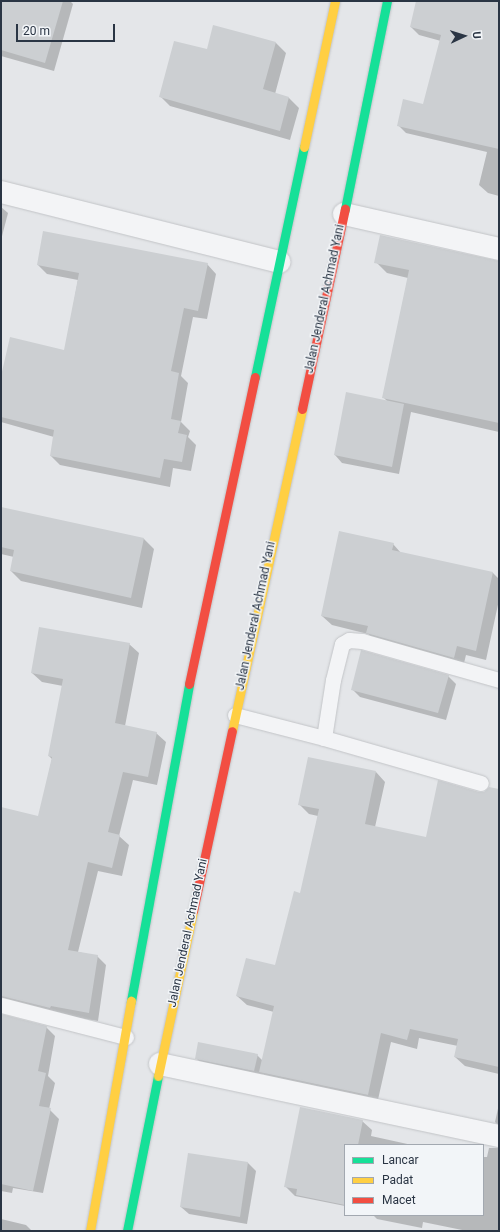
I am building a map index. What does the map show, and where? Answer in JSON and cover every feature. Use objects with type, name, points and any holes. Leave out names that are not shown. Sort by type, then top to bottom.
[{"type":"main road","points":[[90,1231],[126,1037],[181,722],[335,1]]},
{"type":"main road","name":"Jalan Jenderal Achmad Yani","points":[[127,1231],[160,1064],[344,214],[387,1]]},
{"type":"street","points":[[1,192],[279,262]]},
{"type":"street","points":[[344,214],[499,249]]},
{"type":"street","points":[[160,1064],[499,1136]]},
{"type":"lane","points":[[324,738],[333,680],[342,644],[349,640],[362,641],[499,680]]},
{"type":"lane","points":[[235,715],[324,738],[481,783]]},
{"type":"lane","points":[[1,1004],[126,1037]]},
{"type":"building","points":[[1,1],[63,1],[45,63],[1,50]]},
{"type":"building","points":[[416,1],[499,1],[499,149],[397,126],[403,99],[423,104],[441,35],[410,27]]},
{"type":"building","points":[[213,25],[276,42],[263,89],[289,97],[280,131],[159,97],[174,41],[207,49]]},
{"type":"building","points":[[43,231],[208,263],[198,311],[184,308],[171,371],[179,373],[171,419],[181,421],[178,433],[187,435],[182,462],[164,459],[160,478],[50,456],[54,430],[1,417],[1,376],[10,337],[64,350],[79,273],[37,265]]},
{"type":"building","points":[[380,235],[499,261],[499,423],[382,398],[409,270],[374,263]]},
{"type":"building","points":[[346,392],[404,404],[392,467],[334,455]]},
{"type":"building","points":[[1,507],[144,538],[131,598],[10,571],[14,550],[1,547]]},
{"type":"building","points":[[339,531],[394,543],[392,550],[493,572],[476,651],[457,646],[454,658],[366,633],[368,626],[321,616]]},
{"type":"building","points":[[39,627],[130,643],[115,723],[157,732],[148,777],[123,772],[108,832],[120,835],[112,868],[88,862],[68,950],[98,955],[89,1013],[51,1006],[50,1008],[1,996],[1,807],[38,816],[52,757],[48,756],[63,679],[31,673]]},
{"type":"building","points":[[361,650],[449,675],[438,713],[351,690]]},
{"type":"building","points":[[308,757],[376,771],[365,824],[426,837],[438,780],[479,792],[484,792],[489,787],[499,789],[499,1067],[454,1057],[458,1039],[410,1029],[407,1040],[381,1033],[368,1095],[259,1072],[274,1006],[236,996],[246,958],[275,965],[294,891],[300,893],[319,809],[298,805]]},
{"type":"building","points":[[1,1014],[47,1026],[38,1071],[46,1073],[39,1106],[51,1108],[33,1191],[1,1184]]},
{"type":"building","points":[[198,1042],[258,1054],[254,1071],[195,1059]]},
{"type":"building","points":[[300,1107],[363,1120],[358,1144],[344,1144],[344,1205],[296,1195],[297,1189],[284,1187]]},
{"type":"building","points":[[188,1153],[248,1162],[240,1217],[180,1207]]},
{"type":"traffic: fast","points":[[345,209],[387,1]]},
{"type":"traffic: fast","points":[[255,377],[304,147]]},
{"type":"traffic: fast","points":[[131,1001],[189,684]]},
{"type":"traffic: fast","points":[[127,1231],[158,1076]]},
{"type":"traffic: slow","points":[[304,147],[335,1]]},
{"type":"traffic: slow","points":[[232,731],[302,409]]},
{"type":"traffic: slow","points":[[158,1076],[193,911]]},
{"type":"traffic: slow","points":[[90,1231],[131,1001]]},
{"type":"traffic: jam","points":[[302,409],[345,209]]},
{"type":"traffic: jam","points":[[189,684],[255,377]]},
{"type":"traffic: jam","points":[[193,911],[232,731]]}]
